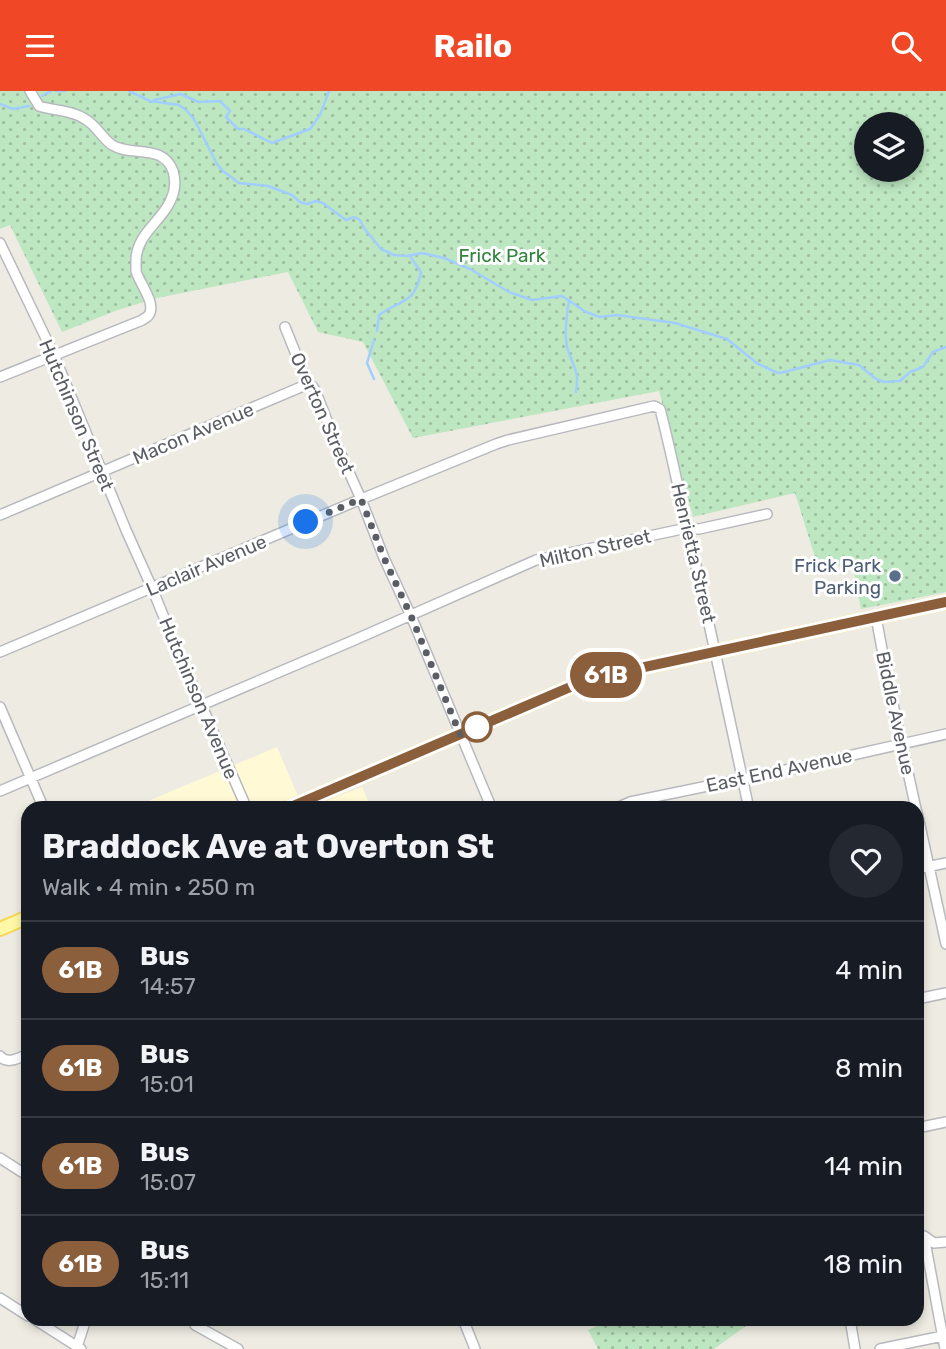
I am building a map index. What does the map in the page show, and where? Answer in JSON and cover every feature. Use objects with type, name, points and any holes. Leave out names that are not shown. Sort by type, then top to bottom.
[{"type":"main road","points":[[305,801],[589,679],[946,602]]},
{"type":"main road","points":[[0,929],[21,920]]},
{"type":"street","points":[[0,377],[148,316],[152,309],[136,270],[136,254],[142,237],[157,222],[175,191],[175,176],[171,166],[163,158],[153,153],[113,146],[84,118],[39,106],[30,91]]},
{"type":"street","name":"Hutchinson Street","points":[[0,242],[54,355],[152,588]]},
{"type":"street","name":"Overton Street","points":[[285,327],[314,385],[384,558],[489,801]]},
{"type":"street","name":"Macon Avenue","points":[[0,515],[314,385]]},
{"type":"street","name":"Laclair Avenue","points":[[0,652],[361,499],[508,440],[654,406]]},
{"type":"street","name":"Henrietta Street","points":[[654,406],[660,409],[674,465],[747,801]]},
{"type":"street","name":"Milton Street","points":[[201,705],[536,560],[767,514]]},
{"type":"street","name":"Hutchinson Avenue","points":[[152,588],[243,801]]},
{"type":"street","name":"Biddle Avenue","points":[[876,617],[915,801]]},
{"type":"street","points":[[0,790],[201,705]]},
{"type":"street","points":[[0,707],[41,801]]},
{"type":"street","name":"East End Avenue","points":[[635,801],[946,734]]},
{"type":"street","name":"Biddle Avenue","points":[[924,843],[946,944]]},
{"type":"street","points":[[924,868],[946,863]]},
{"type":"street","points":[[924,998],[946,993]]},
{"type":"street","points":[[0,1056],[13,1060],[21,1057]]},
{"type":"street","points":[[924,1127],[946,1122]]},
{"type":"street","points":[[0,1158],[21,1171]]},
{"type":"street","points":[[924,1238],[933,1243],[946,1242]]},
{"type":"street","points":[[924,1253],[945,1349]]},
{"type":"street","points":[[0,1298],[21,1312]]},
{"type":"street","points":[[45,1326],[79,1348],[84,1326]]},
{"type":"street","points":[[197,1326],[238,1349]]},
{"type":"street","points":[[466,1326],[475,1349]]},
{"type":"street","points":[[851,1326],[855,1349]]},
{"type":"street","points":[[880,1349],[943,1336]]},
{"type":"shaded area","points":[[277,747],[300,801],[148,801]]},
{"type":"shaded area","points":[[362,787],[368,801],[325,801]]},
{"type":"green space","name":"Frick Park","points":[[0,91],[946,91],[946,592],[861,609],[852,563],[819,570],[795,493],[693,517],[659,391],[413,438],[363,342],[318,332],[288,272],[157,298],[62,332],[10,225],[0,229]]},
{"type":"green space","points":[[597,1326],[746,1326],[714,1349],[598,1349],[588,1330]]},
{"type":"waterway","points":[[42,96],[51,91]]},
{"type":"waterway","points":[[55,91],[65,91]]},
{"type":"waterway","points":[[129,91],[150,101],[179,105],[186,110],[194,119],[217,164],[239,183],[268,186],[307,204],[316,201],[323,203],[346,220],[354,217],[360,220],[381,249],[394,255],[422,253],[444,258],[470,269],[509,292],[532,300],[562,296],[586,312],[600,317],[617,315],[675,323],[727,339],[758,364],[780,373],[830,360],[859,365],[884,382],[900,381],[910,372],[923,367],[933,352],[946,347]]},
{"type":"waterway","points":[[154,100],[181,94],[198,102],[220,101],[230,111],[226,117],[238,129],[244,129],[272,143],[310,129],[320,115],[329,91]]},
{"type":"waterway","points":[[0,104],[13,109],[29,106]]},
{"type":"waterway","points":[[377,331],[379,315],[406,299],[415,290],[421,272],[410,256]]},
{"type":"waterway","points":[[569,300],[566,341],[576,373],[576,392]]},
{"type":"waterway","points":[[374,340],[367,363],[374,379]]},
{"type":"bus line","name":"61B","points":[[305,801],[589,679],[946,602]]},
{"type":"place","name":"Frick Park Parking","points":[[895,576]]},
{"type":"route","points":[[306,522],[361,499],[460,734],[477,727]]}]
